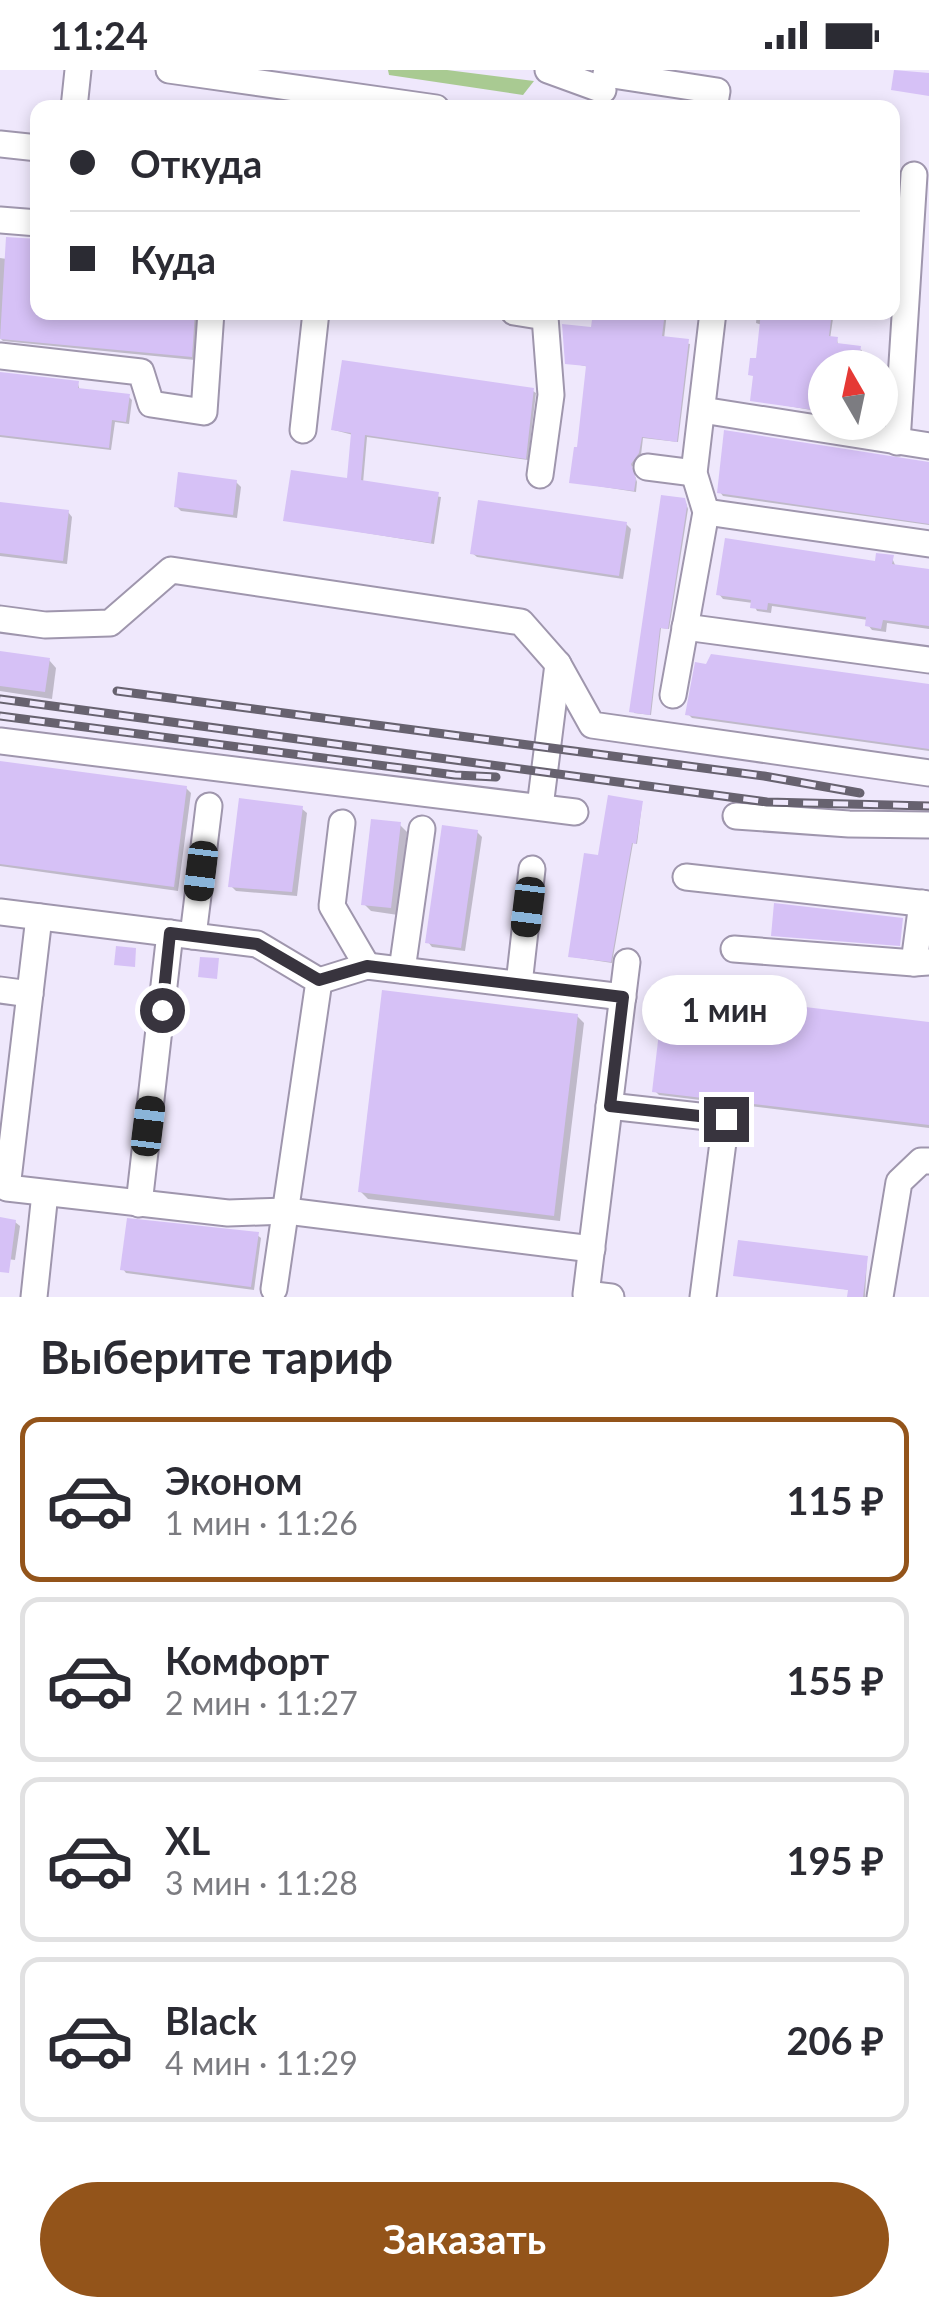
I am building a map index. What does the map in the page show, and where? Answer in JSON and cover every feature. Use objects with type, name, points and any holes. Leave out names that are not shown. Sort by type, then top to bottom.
[{"type":"street","points":[[75,100],[78,70]]},
{"type":"street","points":[[548,70],[603,85],[717,91],[715,100]]},
{"type":"street","points":[[187,71],[274,88],[371,100]]},
{"type":"street","points":[[0,144],[30,147]]},
{"type":"street","points":[[897,442],[918,302],[912,174]]},
{"type":"street","points":[[0,220],[30,222]]},
{"type":"street","points":[[0,356],[142,372],[152,404],[204,412],[210,320]]},
{"type":"street","points":[[303,430],[315,320]]},
{"type":"street","points":[[540,475],[550,395],[545,320]]},
{"type":"street","points":[[673,694],[706,512],[694,474],[712,320]]},
{"type":"street","points":[[702,410],[929,446]]},
{"type":"street","points":[[647,468],[694,474]]},
{"type":"street","points":[[706,512],[929,544]]},
{"type":"street","points":[[0,619],[44,625],[110,624],[172,570],[521,622],[558,664],[592,725],[929,774]]},
{"type":"street","points":[[686,627],[929,660]]},
{"type":"street","points":[[540,808],[558,664]]},
{"type":"street","points":[[0,741],[576,812]]},
{"type":"street","points":[[139,1204],[182,934],[209,806]]},
{"type":"street","points":[[736,816],[929,826]]},
{"type":"street","points":[[342,823],[332,906],[367,966]]},
{"type":"street","points":[[402,970],[422,830]]},
{"type":"street","points":[[518,984],[532,869]]},
{"type":"street","points":[[686,876],[926,904],[922,963],[734,949]]},
{"type":"street","points":[[0,912],[257,944],[319,980],[367,966],[623,997]]},
{"type":"street","points":[[39,917],[6,1188],[228,1214],[286,1211],[592,1249]]},
{"type":"street","points":[[611,1297],[586,1294],[627,962]]},
{"type":"street","points":[[274,1289],[319,980]]},
{"type":"street","points":[[0,990],[30,994]]},
{"type":"street","points":[[610,1106],[726,1119],[704,1297]]},
{"type":"street","points":[[880,1297],[899,1182],[922,1161],[929,1161]]},
{"type":"street","points":[[34,1297],[45,1193]]},
{"type":"green space","points":[[388,70],[447,70],[534,81],[523,95],[389,75]]},
{"type":"building","points":[[894,70],[929,73],[929,96],[891,90]]},
{"type":"building","points":[[6,237],[30,238],[30,320],[194,320],[192,357],[0,339]]},
{"type":"building","points":[[592,320],[664,320],[662,336],[689,339],[677,442],[642,437],[639,453],[631,464],[636,479],[634,491],[569,483],[586,366],[565,364],[562,324],[591,327]]},
{"type":"building","points":[[760,320],[831,320],[829,336],[838,337],[837,343],[861,346],[860,350],[808,350],[808,409],[750,401],[750,358],[756,358]]},
{"type":"building","points":[[342,360],[534,388],[526,459],[365,435],[361,480],[439,492],[431,543],[283,521],[291,470],[347,478],[351,433],[331,430]]},
{"type":"building","points":[[0,372],[79,381],[78,388],[130,394],[126,422],[112,420],[109,448],[0,435]]},
{"type":"building","points":[[724,430],[929,462],[929,524],[717,493]]},
{"type":"building","points":[[178,472],[237,480],[233,515],[174,507]]},
{"type":"building","points":[[661,495],[685,498],[687,506],[668,629],[660,628],[650,715],[629,712]]},
{"type":"building","points":[[478,500],[627,522],[619,576],[470,554]]},
{"type":"building","points":[[0,502],[69,510],[63,561],[0,553]]},
{"type":"building","points":[[725,538],[875,561],[876,553],[894,555],[892,564],[929,569],[929,626],[883,620],[881,629],[865,626],[866,617],[768,603],[767,610],[750,608],[751,600],[716,595]]},
{"type":"building","points":[[0,651],[50,658],[45,692],[0,686]]},
{"type":"building","points":[[711,654],[929,684],[929,749],[685,715],[695,662],[706,664]]},
{"type":"building","points":[[0,761],[187,786],[174,887],[0,864]]},
{"type":"building","points":[[608,795],[643,801],[611,962],[568,957],[584,853],[598,855]]},
{"type":"building","points":[[239,798],[303,806],[292,892],[228,887]]},
{"type":"building","points":[[371,819],[401,822],[391,908],[361,905]]},
{"type":"building","points":[[442,825],[478,830],[461,948],[425,943]]},
{"type":"building","points":[[774,903],[903,918],[900,946],[771,936]]},
{"type":"building","points":[[116,946],[136,948],[135,967],[114,965]]},
{"type":"building","points":[[200,957],[219,958],[217,979],[198,977]]},
{"type":"building","points":[[382,990],[578,1014],[554,1216],[358,1192]]},
{"type":"building","points":[[664,990],[929,1022],[929,1125],[652,1092]]},
{"type":"building","points":[[0,1217],[16,1220],[9,1273],[0,1272]]},
{"type":"building","points":[[127,1218],[259,1232],[251,1287],[120,1270]]},
{"type":"building","points":[[738,1240],[868,1256],[863,1297],[847,1297],[848,1290],[733,1276]]},
{"type":"railway","points":[[117,691],[764,776],[860,793]]},
{"type":"railway","points":[[0,699],[767,802],[929,806]]},
{"type":"railway","points":[[0,716],[455,775],[496,777]]},
{"type":"route","points":[[162,1010],[170,933],[257,944],[319,980],[367,966],[623,997],[610,1106],[726,1119]]}]
